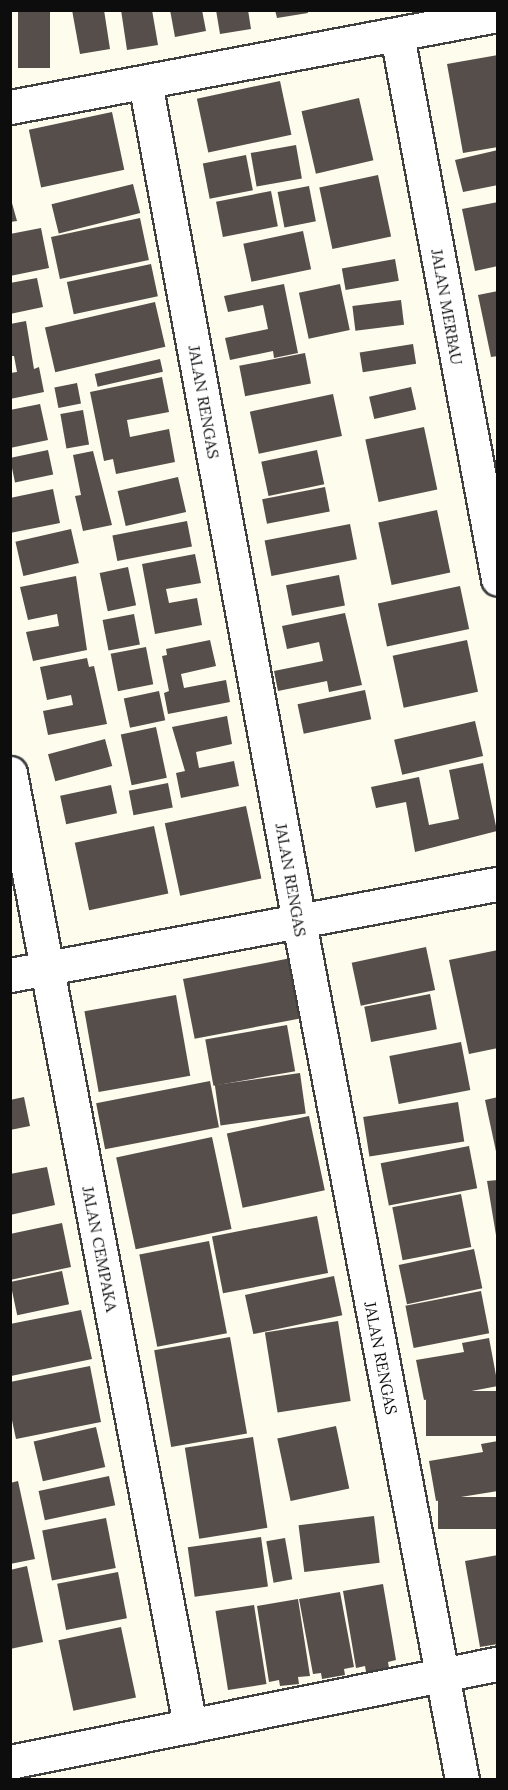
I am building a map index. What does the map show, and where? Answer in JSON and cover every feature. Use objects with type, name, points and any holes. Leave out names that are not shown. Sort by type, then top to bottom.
[{"type":"street","points":[[10,107],[498,15]]},
{"type":"street","name":"JALAN MERBAU","points":[[397,35],[498,579]]},
{"type":"street","name":"JALAN RENGAS","points":[[145,82],[299,922],[462,1779]]},
{"type":"street","name":"JALAN CEMPAKA","points":[[10,773],[190,1726]]},
{"type":"street","points":[[10,975],[498,884]]},
{"type":"street","points":[[10,1762],[498,1664]]},
{"type":"building","points":[[18,10],[50,10],[50,68],[18,68]]},
{"type":"building","points":[[72,10],[104,10],[110,49],[80,54]]},
{"type":"building","points":[[121,10],[152,10],[158,45],[127,50]]},
{"type":"building","points":[[170,10],[202,10],[206,31],[175,37]]},
{"type":"building","points":[[216,10],[248,10],[251,29],[220,34]]},
{"type":"building","points":[[275,10],[307,10],[308,13],[277,18]]},
{"type":"building","points":[[498,55],[498,147],[463,153],[447,64]]},
{"type":"building","points":[[280,81],[291,135],[208,152],[197,99]]},
{"type":"building","points":[[359,98],[373,160],[316,174],[302,111]]},
{"type":"building","points":[[112,112],[124,170],[41,187],[29,130]]},
{"type":"building","points":[[296,145],[302,178],[257,186],[251,153]]},
{"type":"building","points":[[498,150],[498,185],[463,192],[455,160]]},
{"type":"building","points":[[246,155],[253,190],[210,199],[203,163]]},
{"type":"building","points":[[378,175],[391,237],[332,249],[319,187]]},
{"type":"building","points":[[133,184],[140,213],[59,233],[51,204]]},
{"type":"building","points":[[309,186],[316,221],[284,227],[278,192]]},
{"type":"building","points":[[271,191],[278,226],[223,237],[216,202]]},
{"type":"building","points":[[10,196],[17,221],[10,222]]},
{"type":"building","points":[[498,202],[498,266],[475,271],[462,209]]},
{"type":"building","points":[[140,218],[149,260],[60,279],[51,237]]},
{"type":"building","points":[[41,228],[49,268],[10,276],[10,234]]},
{"type":"building","points":[[303,231],[311,269],[251,282],[243,244]]},
{"type":"building","points":[[395,259],[399,281],[346,290],[342,268]]},
{"type":"building","points":[[151,264],[158,296],[74,314],[67,282]]},
{"type":"building","points":[[37,278],[43,307],[10,314],[10,283]]},
{"type":"building","points":[[284,284],[298,353],[274,358],[273,351],[230,360],[225,338],[268,329],[263,305],[228,312],[224,296]]},
{"type":"building","points":[[340,284],[350,330],[309,339],[299,293]]},
{"type":"building","points":[[498,291],[498,356],[491,357],[478,295]]},
{"type":"building","points":[[401,300],[404,325],[355,331],[352,306]]},
{"type":"building","points":[[155,302],[165,347],[55,372],[45,327]]},
{"type":"building","points":[[26,321],[34,369],[39,367],[44,392],[10,399],[10,373],[17,372],[14,356],[10,356],[10,324]]},
{"type":"building","points":[[413,344],[416,364],[363,372],[360,352]]},
{"type":"building","points":[[305,353],[311,383],[245,396],[239,366]]},
{"type":"building","points":[[160,359],[163,372],[98,387],[95,374]]},
{"type":"building","points":[[162,377],[169,412],[127,420],[130,437],[169,429],[175,462],[116,474],[113,459],[104,461],[90,392]]},
{"type":"building","points":[[77,383],[81,404],[58,408],[54,387]]},
{"type":"building","points":[[411,387],[416,409],[374,419],[369,397]]},
{"type":"building","points":[[333,394],[342,436],[259,454],[250,412]]},
{"type":"building","points":[[40,404],[48,440],[10,448],[10,410]]},
{"type":"building","points":[[83,410],[89,444],[66,448],[60,414]]},
{"type":"building","points":[[424,427],[437,490],[379,502],[365,439]]},
{"type":"building","points":[[48,450],[53,474],[15,483],[10,458]]},
{"type":"building","points":[[317,450],[324,484],[269,496],[261,462]]},
{"type":"building","points":[[93,451],[112,525],[83,531],[75,496],[81,495],[73,455]]},
{"type":"building","points":[[178,477],[186,512],[126,526],[118,491]]},
{"type":"building","points":[[325,487],[330,512],[267,524],[262,499]]},
{"type":"building","points":[[53,489],[60,523],[10,533],[10,498]]},
{"type":"building","points":[[437,510],[450,573],[392,585],[378,522]]},
{"type":"building","points":[[187,521],[192,547],[117,561],[112,536]]},
{"type":"building","points":[[350,524],[357,559],[271,576],[265,541]]},
{"type":"building","points":[[71,529],[79,563],[23,576],[15,542]]},
{"type":"building","points":[[195,554],[201,583],[166,589],[169,603],[197,598],[202,625],[155,634],[142,564]]},
{"type":"building","points":[[128,567],[136,605],[108,611],[100,573]]},
{"type":"building","points":[[339,575],[345,605],[292,616],[286,585]]},
{"type":"building","points":[[76,576],[87,650],[33,661],[26,632],[59,626],[57,614],[28,620],[20,587]]},
{"type":"building","points":[[460,586],[469,629],[387,647],[378,603]]},
{"type":"building","points":[[345,613],[362,685],[329,692],[327,681],[278,691],[274,671],[323,661],[319,642],[287,649],[282,626]]},
{"type":"building","points":[[134,614],[140,644],[109,651],[103,620]]},
{"type":"building","points":[[210,640],[216,666],[181,674],[184,688],[226,680],[230,702],[168,714],[164,693],[169,691],[162,656],[167,655],[166,649]]},
{"type":"building","points":[[467,640],[478,692],[404,708],[393,656]]},
{"type":"building","points":[[146,647],[153,684],[118,691],[111,654]]},
{"type":"building","points":[[87,658],[89,667],[94,666],[107,724],[48,735],[43,711],[73,705],[71,695],[47,700],[40,667]]},
{"type":"building","points":[[365,690],[371,719],[304,734],[298,704]]},
{"type":"building","points":[[159,691],[165,720],[130,728],[124,698]]},
{"type":"building","points":[[227,716],[232,744],[196,752],[199,768],[234,761],[239,786],[181,798],[176,773],[185,771],[172,727]]},
{"type":"building","points":[[475,721],[483,756],[402,775],[394,740]]},
{"type":"building","points":[[156,727],[167,778],[132,785],[121,734]]},
{"type":"building","points":[[105,739],[112,766],[55,781],[48,754]]},
{"type":"building","points":[[483,763],[497,831],[415,852],[406,802],[376,808],[371,787],[419,777],[429,825],[459,819],[449,770]]},
{"type":"building","points":[[168,783],[173,808],[134,815],[129,791]]},
{"type":"building","points":[[111,785],[117,813],[66,824],[60,796]]},
{"type":"building","points":[[246,806],[261,878],[180,896],[165,823]]},
{"type":"building","points":[[154,826],[168,893],[89,910],[75,843]]},
{"type":"building","points":[[426,947],[435,990],[361,1006],[352,963]]},
{"type":"building","points":[[498,950],[498,1048],[469,1054],[449,960]]},
{"type":"building","points":[[291,958],[303,1018],[195,1039],[183,979]]},
{"type":"building","points":[[430,994],[437,1029],[371,1042],[364,1007]]},
{"type":"building","points":[[176,995],[190,1076],[99,1092],[84,1011]]},
{"type":"building","points":[[287,1025],[295,1071],[213,1086],[205,1039]]},
{"type":"building","points":[[461,1042],[470,1090],[399,1104],[389,1056]]},
{"type":"building","points":[[300,1073],[306,1114],[221,1126],[215,1085]]},
{"type":"building","points":[[210,1081],[219,1127],[105,1149],[96,1103]]},
{"type":"building","points":[[24,1097],[30,1126],[10,1130],[10,1100]]},
{"type":"building","points":[[498,1097],[498,1155],[497,1156],[485,1100]]},
{"type":"building","points":[[458,1102],[464,1142],[369,1157],[363,1117]]},
{"type":"building","points":[[309,1116],[325,1190],[243,1208],[227,1133]]},
{"type":"building","points":[[212,1137],[232,1229],[136,1249],[116,1157]]},
{"type":"building","points":[[469,1146],[477,1188],[389,1205],[381,1163]]},
{"type":"building","points":[[47,1167],[55,1205],[10,1215],[10,1174]]},
{"type":"building","points":[[498,1180],[498,1235],[496,1235],[487,1181]]},
{"type":"building","points":[[461,1194],[471,1247],[403,1260],[392,1207]]},
{"type":"building","points":[[317,1216],[328,1273],[223,1293],[212,1236]]},
{"type":"building","points":[[62,1223],[71,1267],[10,1280],[10,1234]]},
{"type":"building","points":[[209,1241],[227,1333],[157,1347],[139,1255]]},
{"type":"building","points":[[474,1249],[482,1288],[407,1304],[399,1265]]},
{"type":"building","points":[[62,1271],[69,1304],[17,1315],[10,1282]]},
{"type":"building","points":[[334,1276],[342,1315],[253,1334],[245,1295]]},
{"type":"building","points":[[481,1291],[489,1333],[414,1348],[405,1306]]},
{"type":"building","points":[[81,1310],[92,1359],[11,1376],[10,1324]]},
{"type":"building","points":[[338,1321],[351,1401],[278,1413],[265,1333]]},
{"type":"building","points":[[230,1337],[247,1434],[171,1447],[154,1350]]},
{"type":"building","points":[[489,1338],[498,1386],[424,1400],[416,1360],[464,1352],[462,1343]]},
{"type":"building","points":[[90,1366],[101,1422],[16,1439],[10,1411],[10,1382]]},
{"type":"building","points":[[426,1391],[498,1391],[498,1436],[426,1436]]},
{"type":"building","points":[[336,1426],[349,1489],[291,1501],[277,1438]]},
{"type":"building","points":[[96,1427],[105,1467],[43,1481],[34,1441]]},
{"type":"building","points":[[253,1437],[267,1528],[199,1539],[185,1448]]},
{"type":"building","points":[[498,1441],[498,1491],[436,1501],[429,1461],[483,1452],[481,1444]]},
{"type":"building","points":[[109,1476],[115,1505],[45,1520],[39,1491]]},
{"type":"building","points":[[18,1481],[35,1559],[10,1564],[10,1483]]},
{"type":"building","points":[[438,1497],[498,1497],[498,1529],[438,1529]]},
{"type":"building","points":[[374,1516],[380,1563],[304,1572],[299,1525]]},
{"type":"building","points":[[106,1518],[116,1568],[52,1580],[42,1530]]},
{"type":"building","points":[[261,1537],[268,1587],[195,1597],[188,1547]]},
{"type":"building","points":[[285,1538],[292,1579],[274,1583],[266,1541]]},
{"type":"building","points":[[498,1555],[498,1644],[480,1647],[465,1561]]},
{"type":"building","points":[[27,1566],[43,1642],[10,1649],[10,1570]]},
{"type":"building","points":[[118,1572],[127,1618],[66,1630],[57,1584]]},
{"type":"building","points":[[383,1584],[396,1660],[388,1662],[389,1668],[366,1672],[365,1666],[356,1668],[343,1591]]},
{"type":"building","points":[[340,1592],[354,1667],[344,1669],[345,1675],[322,1679],[321,1673],[313,1674],[299,1599]]},
{"type":"building","points":[[298,1599],[310,1676],[298,1677],[299,1684],[280,1686],[279,1680],[269,1682],[257,1606]]},
{"type":"building","points":[[254,1605],[267,1684],[228,1690],[215,1611]]},
{"type":"building","points":[[121,1627],[136,1697],[73,1711],[58,1640]]}]
